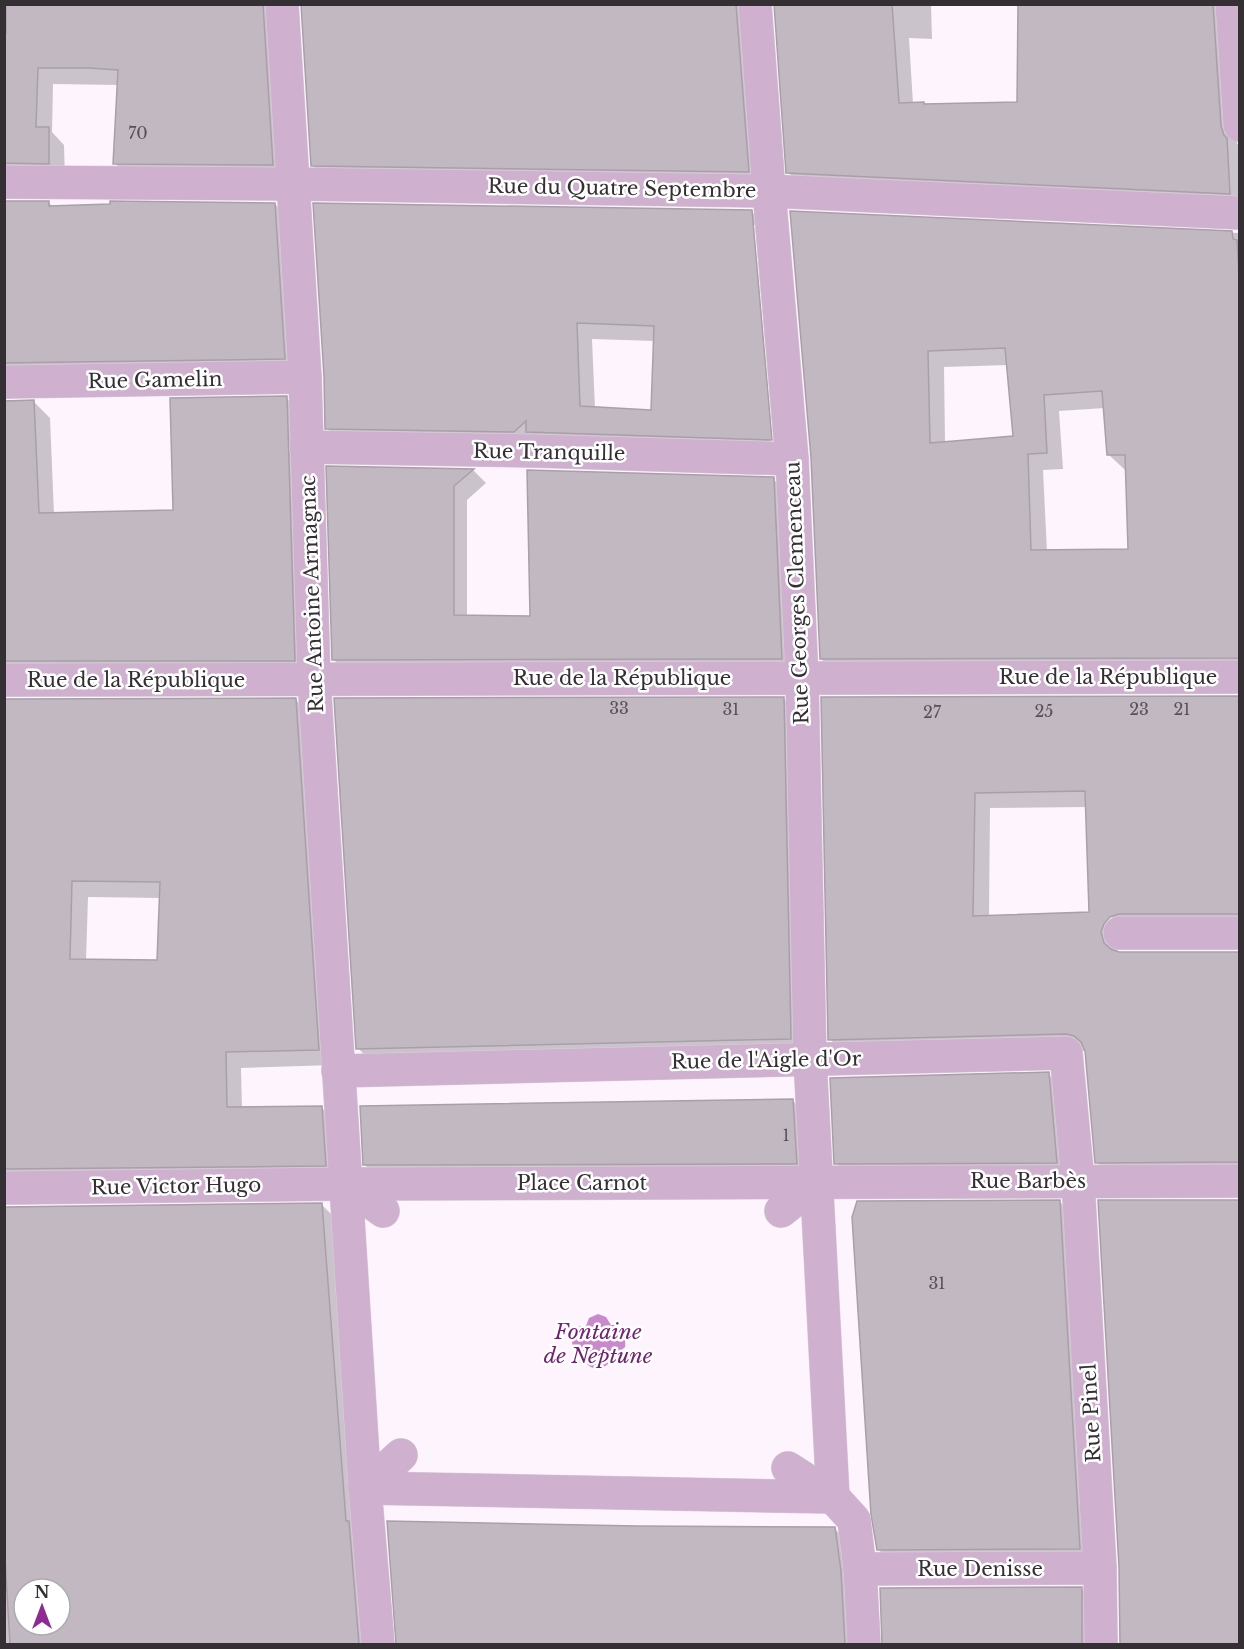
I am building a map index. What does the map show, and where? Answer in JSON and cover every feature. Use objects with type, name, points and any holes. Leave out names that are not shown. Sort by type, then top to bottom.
[{"type":"street","name":"Rue Antoine Armagnac","points":[[282,4],[305,377],[314,679],[347,1184]]},
{"type":"street","name":"Rue Georges Clemenceau","points":[[755,4],[792,459],[802,678],[810,1059],[816,1182]]},
{"type":"street","points":[[1232,4],[1239,125]]},
{"type":"street","name":"Rue du Quatre Septembre","points":[[4,182],[769,191],[1239,213]]},
{"type":"street","name":"Rue Gamelin","points":[[4,382],[305,377]]},
{"type":"street","name":"Rue Tranquille","points":[[306,447],[792,459]]},
{"type":"street","name":"Rue de la République","points":[[4,680],[1239,677]]},
{"type":"street","points":[[1120,933],[1239,933]]},
{"type":"street","name":"Rue de l'Aigle d'Or","points":[[338,1071],[1066,1053],[1078,1181]]},
{"type":"street","name":"Rue Pinel","points":[[1078,1181],[1100,1568],[1101,1644]]},
{"type":"street","name":"Rue Barbès","points":[[816,1182],[1239,1181]]},
{"type":"street","points":[[781,1211],[816,1182]]},
{"type":"street","points":[[816,1182],[833,1497]]},
{"type":"street","name":"Place Carnot","points":[[347,1184],[816,1182]]},
{"type":"street","points":[[347,1184],[383,1211]]},
{"type":"street","points":[[347,1184],[365,1488],[378,1644]]},
{"type":"street","name":"Rue Victor Hugo","points":[[4,1188],[347,1184]]},
{"type":"street","points":[[365,1488],[401,1455]]},
{"type":"street","points":[[788,1468],[833,1497],[855,1520],[864,1644]]},
{"type":"street","points":[[365,1488],[833,1497]]},
{"type":"street","name":"Rue Denisse","points":[[860,1569],[1100,1568]]},
{"type":"water","name":"Fontaine de Neptune","points":[[598,1314],[606,1317],[611,1325],[618,1325],[617,1330],[624,1337],[625,1347],[617,1354],[617,1361],[611,1361],[598,1369],[585,1362],[579,1363],[580,1356],[575,1352],[572,1343],[575,1334],[579,1331],[579,1326],[586,1326],[589,1318]]},
{"type":"building","points":[[6,4],[263,4],[273,165],[113,164],[118,70],[89,68],[38,68],[36,127],[49,127],[49,164],[4,163]]},
{"type":"building","points":[[301,4],[736,4],[749,172],[311,166]]},
{"type":"building","points":[[774,4],[892,4],[899,103],[924,102],[924,104],[1017,102],[1018,4],[1213,4],[1221,126],[1227,138],[1230,194],[786,173]]},
{"type":"building","points":[[4,201],[49,201],[49,206],[110,204],[110,201],[275,203],[285,359],[4,363]]},
{"type":"building","points":[[313,203],[752,210],[772,440],[526,432],[526,421],[514,432],[325,429],[324,376]],"holes":[[[577,323],[654,326],[651,410],[580,406]]]},
{"type":"building","points":[[790,211],[1232,231],[1233,239],[1237,240],[1239,275],[1239,658],[820,659],[811,458]],"holes":[[[1005,348],[1013,436],[930,443],[928,351]],[[1102,391],[1107,455],[1125,455],[1128,549],[1031,550],[1028,454],[1047,453],[1044,395]]]},
{"type":"building","points":[[287,396],[295,661],[4,661],[4,401],[34,400],[39,513],[173,510],[170,398]]},
{"type":"building","points":[[326,466],[474,469],[454,486],[454,615],[530,616],[527,470],[774,477],[782,659],[332,660]]},
{"type":"building","points":[[1239,696],[1239,914],[1119,914],[1110,917],[1101,932],[1104,943],[1119,952],[1239,952],[1239,1162],[1095,1163],[1085,1051],[1081,1042],[1074,1036],[1066,1034],[828,1040],[821,697]],"holes":[[[1085,791],[1089,912],[973,916],[975,793]]]},
{"type":"building","points":[[784,697],[791,1039],[356,1049],[334,698]]},
{"type":"building","points":[[296,698],[319,1050],[226,1052],[227,1107],[322,1106],[326,1166],[4,1169],[4,699]],"holes":[[[72,881],[160,882],[157,960],[70,959]]]},
{"type":"building","points":[[1049,1072],[1057,1163],[834,1164],[830,1078]]},
{"type":"building","points":[[793,1099],[797,1164],[363,1165],[360,1106]]},
{"type":"building","points":[[1060,1200],[1080,1549],[877,1550],[871,1515],[852,1217],[857,1201]]},
{"type":"building","points":[[1098,1200],[1239,1200],[1239,1644],[1120,1644],[1119,1567]]},
{"type":"building","points":[[322,1203],[346,1521],[349,1521],[359,1644],[10,1644],[4,1541],[4,1207]]},
{"type":"building","points":[[387,1521],[835,1527],[841,1571],[845,1644],[396,1644]]},
{"type":"building","points":[[1082,1587],[1082,1644],[882,1644],[880,1588]]}]
